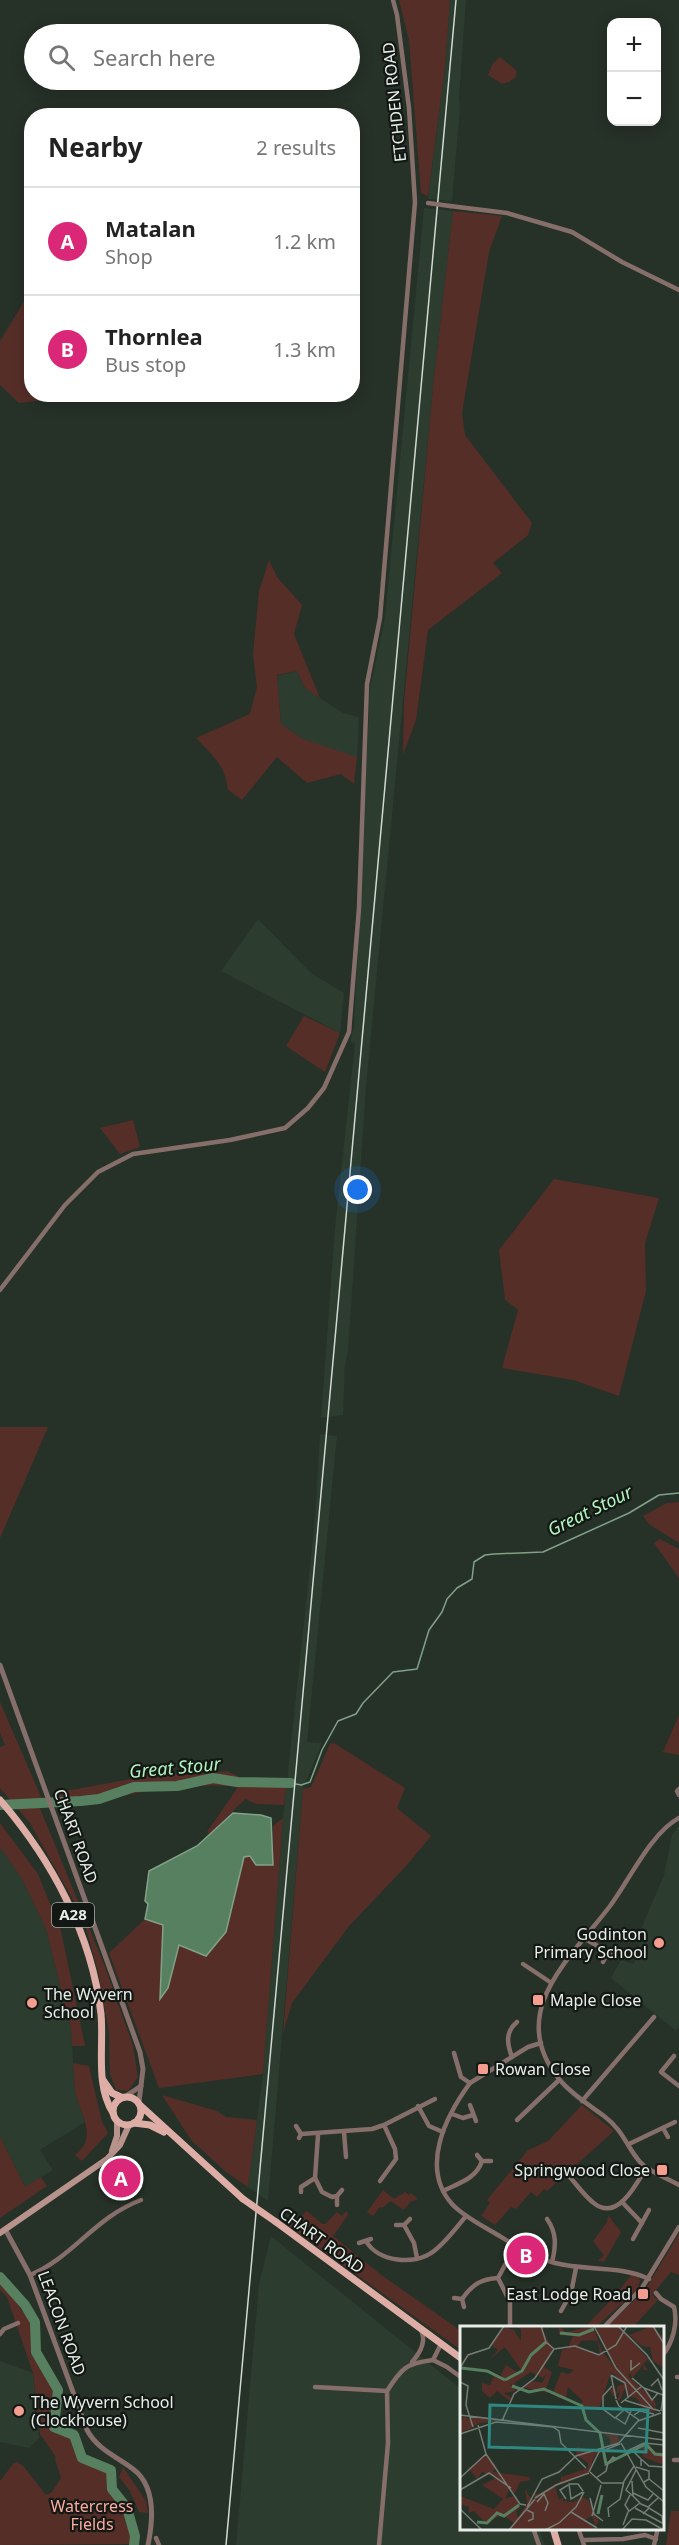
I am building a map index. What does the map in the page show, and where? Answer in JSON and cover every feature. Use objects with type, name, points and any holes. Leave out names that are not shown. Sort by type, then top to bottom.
[{"type":"main road","name":"A28","points":[[0,1800],[39,1850],[61,1888],[87,1950],[101,2013],[102,2078],[105,2097],[113,2113]]},
{"type":"main road","points":[[3,2231],[107,2159],[120,2145],[132,2124],[141,2116],[140,2104],[135,2098],[112,2093],[102,2078]]},
{"type":"main road","points":[[107,2159],[116,2141],[117,2121],[113,2113],[114,2104],[124,2097]]},
{"type":"main road","name":"CHART ROAD","points":[[140,2104],[172,2136],[243,2199],[460,2358]]},
{"type":"main road","points":[[117,2121],[132,2124]]},
{"type":"main road","name":"CHART ROAD","points":[[132,2124],[150,2125],[172,2136]]},
{"type":"main road","points":[[553,2530],[558,2545]]},
{"type":"street","name":"ETCHDEN ROAD","points":[[0,1290],[65,1205],[98,1172],[115,1162],[142,1153],[230,1140],[285,1128],[308,1108],[324,1088],[349,1032],[359,908],[367,684],[380,618],[415,202],[409,108],[398,15],[393,0]]},
{"type":"street","points":[[415,202],[507,213],[570,232],[622,262],[679,290]]},
{"type":"street","name":"CHART ROAD","points":[[0,1665],[140,2052],[143,2069],[140,2104]]},
{"type":"street","points":[[679,1818],[661,1830],[585,1939],[550,1982],[538,2016],[546,2061],[560,2080],[582,2102],[620,2130],[639,2161],[646,2168],[679,2185]]},
{"type":"street","points":[[585,1939],[618,1957]]},
{"type":"street","points":[[603,1962],[608,1952]]},
{"type":"street","points":[[523,1964],[550,1982]]},
{"type":"street","points":[[525,1974],[530,1968]]},
{"type":"street","points":[[582,2102],[654,2018]]},
{"type":"street","points":[[512,2057],[507,2038],[517,2022]]},
{"type":"street","points":[[541,2043],[528,2047],[470,2084],[443,2132],[436,2162],[443,2191],[453,2205],[466,2216],[516,2246],[552,2262],[576,2268],[634,2272],[649,2279]]},
{"type":"street","points":[[454,2053],[461,2077],[470,2084]]},
{"type":"street","points":[[674,2056],[662,2072],[679,2086]]},
{"type":"street","points":[[517,2120],[560,2080]]},
{"type":"street","points":[[124,2097],[142,2085]]},
{"type":"street","points":[[296,2126],[300,2136],[384,2125],[435,2099]]},
{"type":"street","points":[[470,2105],[476,2121]]},
{"type":"street","points":[[418,2106],[429,2126],[443,2132]]},
{"type":"street","points":[[452,2114],[463,2118],[473,2115]]},
{"type":"street","points":[[629,2144],[675,2122]]},
{"type":"street","points":[[380,2181],[396,2159],[395,2149],[384,2125]]},
{"type":"street","points":[[663,2128],[668,2137]]},
{"type":"street","points":[[344,2132],[346,2157]]},
{"type":"street","points":[[318,2135],[315,2178],[322,2192],[332,2197],[337,2196]]},
{"type":"street","points":[[477,2155],[482,2161]]},
{"type":"street","points":[[443,2191],[474,2176],[482,2161]]},
{"type":"street","points":[[482,2161],[490,2161]]},
{"type":"street","points":[[569,2176],[599,2206],[612,2207],[622,2202],[646,2168]]},
{"type":"street","points":[[294,2182],[301,2189],[315,2178]]},
{"type":"street","points":[[337,2205],[337,2196],[342,2190]]},
{"type":"street","points":[[30,2275],[51,2263],[105,2219],[125,2206],[141,2200]]},
{"type":"street","points":[[622,2202],[642,2223]]},
{"type":"street","points":[[633,2239],[649,2210]]},
{"type":"street","points":[[359,2243],[368,2240],[371,2250],[384,2256],[405,2260],[417,2258],[433,2252],[466,2216]]},
{"type":"street","points":[[396,2225],[404,2224],[410,2219]]},
{"type":"street","points":[[547,2219],[554,2232],[556,2243],[552,2262]]},
{"type":"street","points":[[404,2224],[414,2243],[417,2258]]},
{"type":"street","points":[[605,2326],[649,2279],[679,2227]]},
{"type":"street","name":"LEACON ROAD","points":[[3,2231],[30,2275],[87,2430],[103,2450],[140,2475],[146,2487],[152,2516],[148,2545]]},
{"type":"street","points":[[498,2278],[516,2246]]},
{"type":"street","points":[[561,2311],[571,2293],[576,2268]]},
{"type":"street","points":[[462,2299],[475,2283],[498,2278]]},
{"type":"street","points":[[498,2278],[510,2302],[511,2321],[508,2326]]},
{"type":"street","points":[[656,2293],[674,2307],[676,2314],[673,2336],[664,2354]]},
{"type":"street","points":[[454,2298],[462,2299]]},
{"type":"street","points":[[462,2299],[464,2307]]},
{"type":"street","points":[[0,2334],[4,2329],[18,2323]]},
{"type":"street","points":[[379,2545],[388,2443],[387,2391],[398,2374],[421,2350],[423,2333],[420,2328]]},
{"type":"street","points":[[433,2360],[441,2344]]},
{"type":"street","points":[[410,2364],[433,2360],[460,2377]]},
{"type":"street","points":[[315,2387],[387,2391]]},
{"type":"street","points":[[533,2530],[539,2545]]},
{"type":"street","points":[[654,2545],[658,2530]]},
{"type":"street","points":[[584,2542],[645,2535],[656,2539]]},
{"type":"street","points":[[156,2538],[159,2545]]},
{"type":"shaded area","points":[[450,0],[466,0],[452,201],[428,199],[445,67]]},
{"type":"shaded area","points":[[424,208],[453,211],[433,387],[366,1087],[343,1415],[321,1418],[335,1228],[355,1043],[350,1041],[354,1027],[370,688],[385,618]]},
{"type":"shaded area","points":[[297,671],[305,688],[343,713],[359,717],[357,758],[303,739],[281,724],[277,676]]},
{"type":"shaded area","points":[[258,919],[311,973],[344,993],[340,1033],[221,971]]},
{"type":"shaded area","points":[[320,1434],[337,1436],[307,1742],[322,1743],[303,1789],[268,2201],[248,2187],[263,2074],[283,1818],[315,1519]]},
{"type":"shaded area","points":[[233,1813],[271,1818],[273,1865],[256,1865],[250,1856],[244,1857],[226,1932],[206,1956],[179,1945],[168,1988],[160,1999],[163,1925],[145,1919],[149,1871],[197,1846]]},
{"type":"shaded area","name":"Godinton Primary School","points":[[679,1825],[679,2028],[675,2030],[611,1978],[621,1960],[633,1964],[637,1958],[642,1927],[664,1875],[672,1835]]},
{"type":"shaded area","name":"The Wyvern School","points":[[0,1847],[22,1879],[46,1929],[71,2029],[75,2091],[85,2122],[40,2150],[53,2170],[25,2187],[0,2137]]},
{"type":"shaded area","points":[[271,2236],[460,2388],[460,2530],[539,2530],[545,2545],[236,2545],[259,2284]]},
{"type":"shaded area","name":"The Wyvern School (Clockhouse)","points":[[0,2361],[33,2373],[39,2438],[29,2448],[0,2442]]},
{"type":"green space","points":[[399,0],[450,0],[445,67],[428,196],[421,193],[409,40]]},
{"type":"green space","points":[[500,57],[517,71],[516,77],[502,84],[488,75],[493,63]]},
{"type":"green space","points":[[453,211],[502,216],[489,252],[462,413],[465,435],[532,523],[528,535],[493,563],[502,573],[428,630],[416,720],[403,755],[404,702],[433,387]]},
{"type":"green space","points":[[24,302],[24,402],[27,402],[19,403],[0,385],[0,341]]},
{"type":"green space","points":[[269,560],[277,577],[302,605],[294,634],[320,698],[305,688],[297,671],[277,675],[281,724],[303,739],[357,757],[354,784],[341,774],[307,783],[277,757],[242,800],[228,790],[221,767],[196,738],[250,714],[257,687],[253,654],[259,591]]},
{"type":"green space","points":[[304,1016],[340,1033],[325,1072],[286,1046]]},
{"type":"green space","points":[[133,1120],[140,1147],[120,1154],[100,1128]]},
{"type":"green space","points":[[554,1179],[659,1198],[645,1243],[646,1291],[619,1396],[573,1380],[502,1368],[518,1310],[505,1300],[499,1250]]},
{"type":"green space","points":[[0,1427],[48,1427],[0,1538]]},
{"type":"green space","points":[[679,1502],[679,1543],[649,1524],[643,1516],[667,1503]]},
{"type":"green space","points":[[660,1539],[679,1549],[679,1578],[654,1543]]},
{"type":"green space","points":[[0,1702],[42,1799],[39,1806],[105,1967],[133,2046],[138,2077],[128,2091],[116,2090],[110,2074],[109,2033],[98,1971],[83,1918],[30,1823],[0,1788],[0,1747],[5,1745],[0,1733]]},
{"type":"green space","points":[[679,1715],[679,1755],[663,1752]]},
{"type":"green space","points":[[334,1743],[405,1788],[397,1808],[431,1836],[349,1926],[292,2003],[283,2033],[303,1789],[311,1787],[330,1744]]},
{"type":"green space","points":[[136,1768],[187,1775],[227,1771],[244,1779],[287,1781],[284,1805],[256,1804],[245,1799],[210,1834],[207,1832],[238,1787],[216,1785],[171,1788],[60,1807],[55,1793],[136,1778]]},
{"type":"green space","points":[[283,1818],[263,2074],[159,2088],[109,1953],[145,1919],[163,1924],[160,1997],[168,1988],[179,1945],[226,1932],[244,1856],[273,1865],[273,1826]]},
{"type":"green space","points":[[0,1823],[38,1874],[61,1931],[85,2046],[72,2046],[71,2029],[46,1929],[22,1879],[0,1847]]},
{"type":"green space","points":[[73,2063],[89,2066],[102,2122],[108,2133],[82,2161],[75,2155],[86,2141],[87,2133],[75,2091]]},
{"type":"green space","points":[[162,2095],[217,2111],[226,2117],[257,2120],[248,2187],[226,2172],[191,2140]]},
{"type":"green space","points":[[582,2105],[614,2131],[547,2191],[544,2189],[537,2197],[531,2192],[516,2209],[511,2207],[495,2225],[481,2216],[490,2203],[487,2200],[528,2150],[548,2141]]},
{"type":"green space","points":[[0,2137],[25,2187],[41,2177],[47,2186],[0,2218]]},
{"type":"green space","points":[[383,2190],[394,2199],[405,2192],[409,2195],[411,2193],[418,2199],[410,2202],[404,2210],[391,2201],[382,2208],[380,2207],[373,2216],[367,2212]]},
{"type":"green space","points":[[307,2211],[325,2224],[337,2212],[342,2216],[347,2211],[348,2215],[333,2236],[380,2274],[460,2330],[460,2349],[289,2226]]},
{"type":"green space","points":[[608,2215],[621,2232],[604,2262],[598,2261],[604,2255],[593,2241],[607,2222]]},
{"type":"green space","points":[[679,2234],[679,2275],[671,2272],[652,2295],[658,2300],[634,2326],[608,2326],[645,2290]]},
{"type":"green space","points":[[631,2275],[638,2277],[640,2281],[637,2290],[597,2326],[586,2326]]},
{"type":"green space","name":"Watercress Fields","points":[[0,2281],[32,2321],[34,2356],[39,2367],[50,2380],[56,2394],[51,2427],[57,2434],[72,2437],[80,2460],[109,2474],[111,2491],[124,2507],[128,2518],[133,2538],[131,2544],[0,2545],[0,2481],[13,2464],[17,2462],[24,2467],[46,2495],[52,2492],[61,2478],[56,2457],[40,2434],[33,2373],[7,2297],[0,2290]]},
{"type":"green space","points":[[123,2467],[146,2501],[148,2513],[139,2512],[130,2491],[119,2477]]},
{"type":"green space","points":[[671,2511],[679,2511],[679,2545],[666,2545]]},
{"type":"waterway","name":"Great Stour","points":[[291,1783],[301,1785],[310,1782],[322,1750],[338,1721],[356,1714],[363,1703],[393,1672],[417,1669],[429,1630],[442,1612],[447,1599],[457,1588],[472,1579],[474,1562],[485,1555],[543,1552],[629,1513],[659,1495],[679,1493]]},
{"type":"waterway","name":"Great Stour","points":[[0,1805],[99,1799],[134,1787],[177,1786],[213,1778],[237,1782],[291,1783]]},
{"type":"waterway","name":"Great Stour","points":[[0,2277],[25,2305],[35,2322],[36,2352],[58,2390],[54,2427],[74,2435],[82,2458],[111,2470],[112,2489],[127,2508],[135,2536],[134,2545]]},
{"type":"railway","points":[[226,2545],[456,0]]},
{"type":"place","name":"Godinton Primary School","points":[[659,1943]]},
{"type":"place","name":"Maple Close","points":[[538,2000]]},
{"type":"place","name":"The Wyvern School","points":[[32,2003]]},
{"type":"place","name":"Rowan Close","points":[[483,2069]]},
{"type":"place","name":"Springwood Close","points":[[662,2170]]},
{"type":"place","name":"Matalan","points":[[121,2178]]},
{"type":"place","name":"Thornlea","points":[[526,2255]]},
{"type":"place","name":"East Lodge Road","points":[[643,2294]]},
{"type":"place","name":"The Wyvern School (Clockhouse)","points":[[19,2411]]}]
